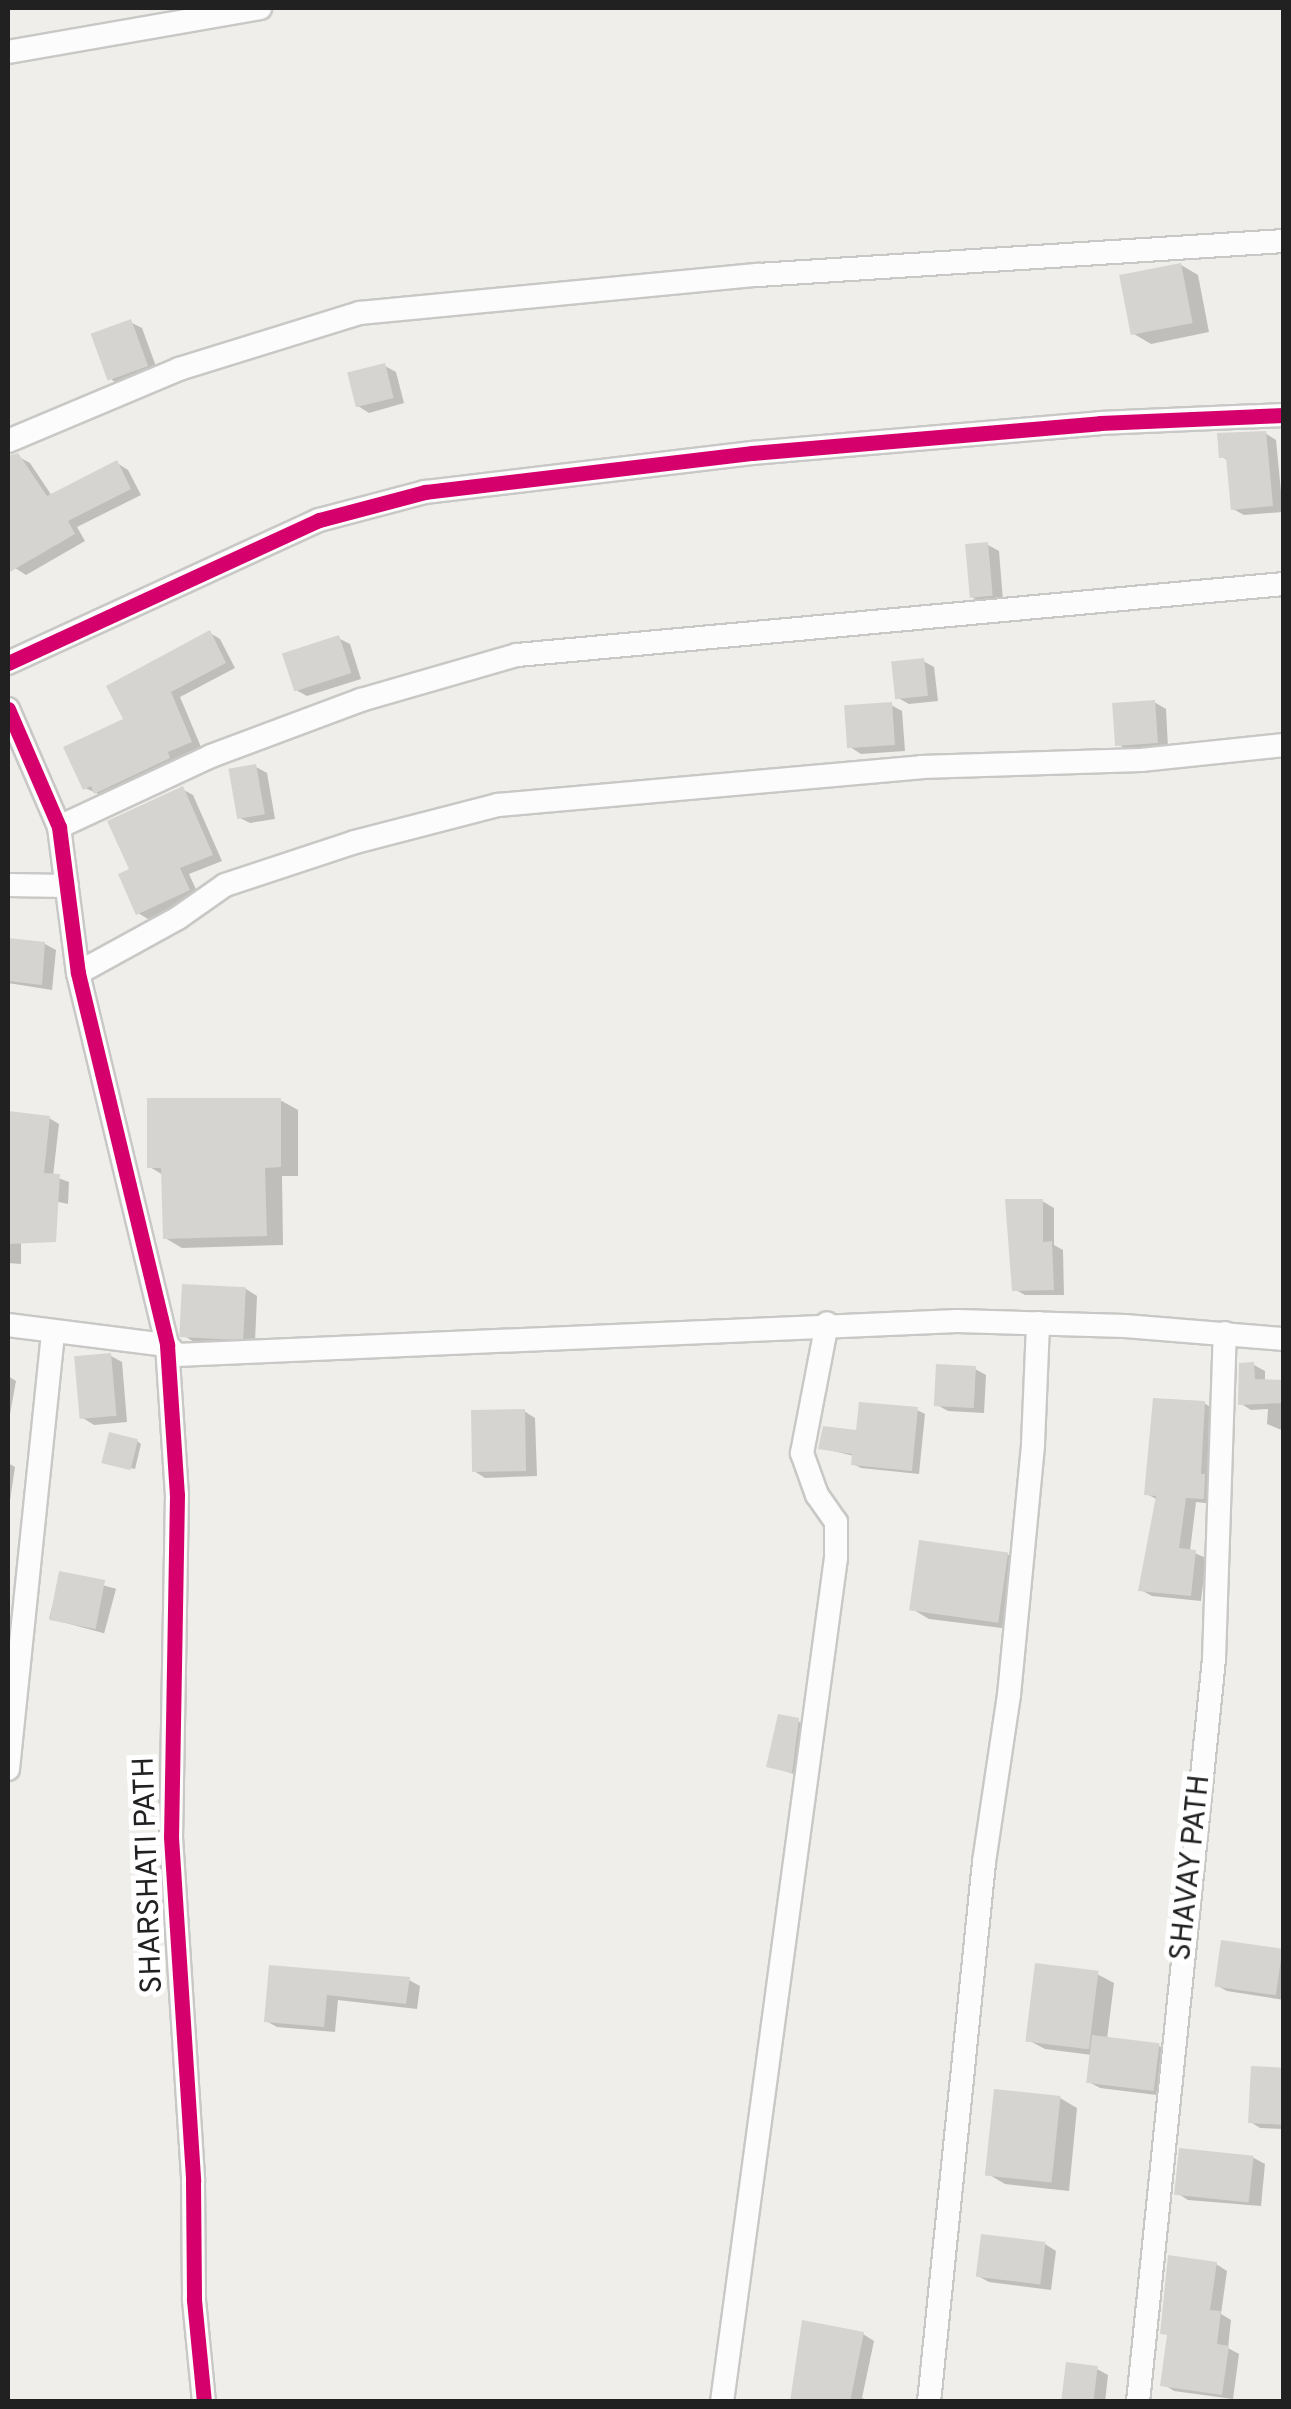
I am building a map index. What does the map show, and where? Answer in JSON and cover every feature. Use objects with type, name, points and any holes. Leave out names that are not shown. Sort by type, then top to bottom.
[{"type":"street","points":[[8,52],[260,8]]},
{"type":"street","points":[[8,441],[179,369],[360,313],[758,274],[1284,240]]},
{"type":"street","points":[[8,663],[319,520],[424,492],[810,448],[1100,422],[1284,414]]},
{"type":"street","points":[[59,827],[210,756],[360,700],[517,655],[1284,584]]},
{"type":"street","name":"SHARSHATI PATH","points":[[8,710],[59,827],[78,973],[167,1345],[177,1495],[172,1837],[192,2181],[194,2300],[204,2402]]},
{"type":"street","points":[[78,973],[178,918],[225,886],[355,842],[498,805],[921,767],[1141,760],[1284,745]]},
{"type":"street","points":[[8,885],[66,886]]},
{"type":"street","points":[[928,2402],[984,1862],[1010,1696],[1033,1444],[1038,1322]]},
{"type":"street","points":[[8,1325],[167,1345],[178,1355],[827,1323],[1038,1322],[1284,1339]]},
{"type":"street","points":[[722,2402],[836,1558],[836,1522],[816,1496],[802,1453],[827,1323]]},
{"type":"street","points":[[8,1769],[53,1332]]},
{"type":"street","name":"SHAVAY PATH","points":[[1138,2402],[1214,1659],[1225,1333]]},
{"type":"building","points":[[1181,263],[1193,323],[1131,335],[1119,275]]},
{"type":"building","points":[[131,319],[148,366],[108,381],[91,334]]},
{"type":"building","points":[[385,363],[394,398],[356,407],[347,372]]},
{"type":"building","points":[[1266,431],[1273,506],[1231,510],[1226,458],[1219,458],[1217,433]]},
{"type":"building","points":[[18,453],[47,496],[117,460],[131,489],[68,521],[75,534],[8,573],[8,456]]},
{"type":"building","points":[[988,542],[993,596],[970,598],[965,544]]},
{"type":"building","points":[[210,630],[226,663],[171,692],[192,742],[168,752],[170,758],[94,794],[91,786],[83,790],[63,747],[123,719],[106,686]]},
{"type":"building","points":[[339,635],[351,673],[294,692],[282,654]]},
{"type":"building","points":[[924,658],[928,696],[895,699],[891,661]]},
{"type":"building","points":[[1155,700],[1158,743],[1115,746],[1112,703]]},
{"type":"building","points":[[892,702],[895,745],[847,748],[844,705]]},
{"type":"building","points":[[256,764],[265,814],[237,819],[228,769]]},
{"type":"building","points":[[183,786],[213,855],[180,868],[190,890],[136,915],[118,874],[129,869],[107,821]]},
{"type":"building","points":[[8,938],[45,942],[42,985],[8,981]]},
{"type":"building","points":[[147,1098],[281,1098],[281,1167],[265,1168],[267,1236],[163,1239],[161,1168],[147,1168]]},
{"type":"building","points":[[8,1111],[50,1116],[44,1173],[60,1174],[56,1242],[8,1244]]},
{"type":"building","points":[[1005,1199],[1043,1199],[1043,1242],[1052,1241],[1054,1290],[1012,1291]]},
{"type":"building","points":[[182,1284],[246,1287],[243,1340],[179,1337]]},
{"type":"building","points":[[111,1353],[116,1416],[80,1419],[74,1356]]},
{"type":"building","points":[[1254,1362],[1255,1379],[1284,1380],[1284,1403],[1238,1405],[1239,1363]]},
{"type":"building","points":[[936,1364],[976,1366],[974,1408],[934,1406]]},
{"type":"building","points":[[1153,1398],[1205,1401],[1201,1474],[1205,1474],[1204,1499],[1186,1498],[1179,1548],[1196,1550],[1191,1596],[1138,1591],[1156,1496],[1144,1495]]},
{"type":"building","points":[[859,1402],[918,1407],[912,1471],[851,1465],[852,1454],[818,1449],[823,1426],[856,1430]]},
{"type":"building","points":[[525,1409],[526,1471],[472,1472],[471,1410]]},
{"type":"building","points":[[109,1432],[138,1439],[130,1470],[101,1463]]},
{"type":"building","points":[[919,1540],[1008,1553],[998,1623],[909,1610]]},
{"type":"building","points":[[59,1571],[105,1580],[96,1629],[49,1620]]},
{"type":"building","points":[[778,1714],[799,1718],[792,1773],[766,1767]]},
{"type":"building","points":[[1221,1940],[1282,1949],[1276,1995],[1214,1987]]},
{"type":"building","points":[[1035,1963],[1099,1971],[1089,2049],[1025,2041]]},
{"type":"building","points":[[269,1965],[410,1977],[406,2004],[327,1995],[324,2027],[264,2022]]},
{"type":"building","points":[[1092,2035],[1159,2043],[1154,2091],[1086,2083]]},
{"type":"building","points":[[1251,2066],[1284,2068],[1281,2125],[1248,2123]]},
{"type":"building","points":[[994,2089],[1061,2096],[1052,2183],[985,2176]]},
{"type":"building","points":[[1179,2148],[1254,2156],[1249,2203],[1174,2195]]},
{"type":"building","points":[[981,2234],[1046,2242],[1040,2285],[976,2277]]},
{"type":"building","points":[[1168,2255],[1217,2262],[1210,2310],[1221,2311],[1217,2344],[1229,2346],[1222,2395],[1160,2386],[1167,2335],[1160,2334]]},
{"type":"building","points":[[802,2320],[864,2332],[850,2402],[790,2402]]},
{"type":"building","points":[[1066,2362],[1098,2366],[1093,2402],[1061,2402]]},
{"type":"cycle path","points":[[8,663],[319,520],[425,492],[752,453],[1100,423],[1284,415]]},
{"type":"cycle path","points":[[8,709],[59,827],[78,973],[167,1345],[177,1495],[171,1837],[193,2181],[194,2300],[204,2402]]}]
